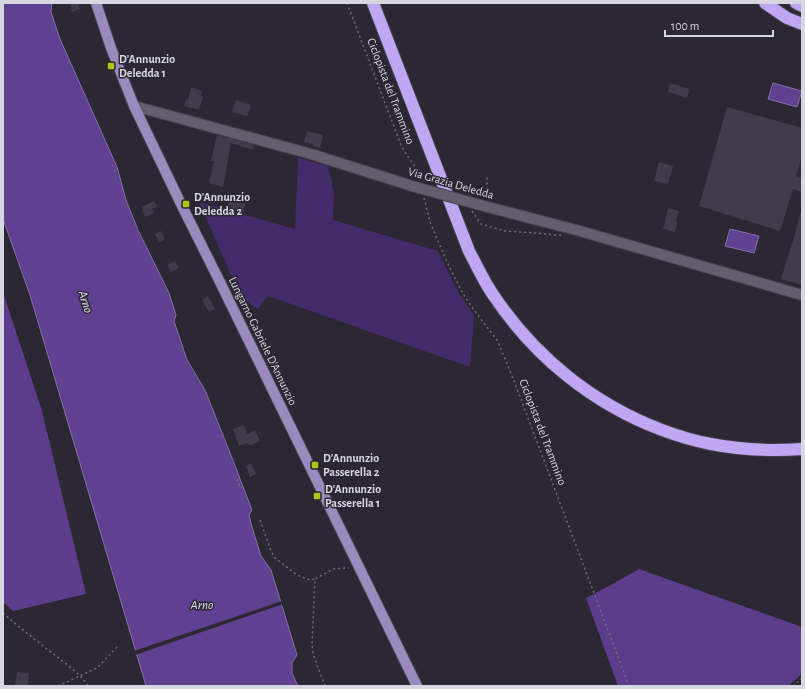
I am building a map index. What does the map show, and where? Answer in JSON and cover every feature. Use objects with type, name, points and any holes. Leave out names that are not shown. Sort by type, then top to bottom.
[{"type":"highway","points":[[373,3],[469,251],[486,284],[514,323],[531,343],[577,384],[608,404],[650,426],[678,436],[727,447],[774,450],[802,449]]},
{"type":"highway","points":[[765,3],[788,18],[802,24]]},
{"type":"highway","points":[[769,3],[802,17]]},
{"type":"highway","points":[[796,3],[802,6]]},
{"type":"main road","name":"Lungarno Gabriele D'Annunzio","points":[[96,3],[134,106],[417,686]]},
{"type":"street","name":"Via Grazia Deledda","points":[[134,106],[311,154],[480,205],[580,231],[802,295]]},
{"type":"path","name":"Ciclopista del Trammino","points":[[347,3],[401,145],[416,168],[416,185]]},
{"type":"path","points":[[115,173],[113,167],[117,167]]},
{"type":"path","name":"Ciclopista del Trammino","points":[[423,194],[430,222],[459,286],[477,314],[498,340],[629,686]]},
{"type":"path","points":[[237,479],[240,488],[243,487]]},
{"type":"path","points":[[260,520],[275,558],[297,575],[310,580],[315,579],[333,569],[359,567]]},
{"type":"path","points":[[315,579],[312,644],[313,654],[325,686]]},
{"type":"path","points":[[3,613],[85,681],[88,686]]},
{"type":"path","points":[[58,686],[97,668],[118,646]]},
{"type":"path","points":[[793,686],[802,678]]},
{"type":"shaded area","points":[[298,158],[328,166],[334,193],[333,220],[438,251],[459,294],[474,315],[470,367],[268,296],[258,309],[241,298],[199,202],[295,229]]},
{"type":"shaded area","points":[[3,292],[42,411],[86,594],[13,611],[3,602]]},
{"type":"shaded area","points":[[639,569],[802,627],[802,674],[788,686],[618,686],[586,598]]},
{"type":"water","name":"Arno","points":[[3,3],[52,3],[51,12],[60,39],[117,167],[126,200],[138,230],[169,293],[176,315],[174,321],[187,360],[205,390],[252,510],[249,515],[261,556],[271,570],[297,655],[292,663],[292,673],[298,686],[146,686],[30,295],[3,219]]},
{"type":"water","points":[[773,83],[802,91],[797,107],[768,99]]},
{"type":"water","points":[[730,229],[759,236],[754,253],[725,246]]},
{"type":"pier","points":[[282,601],[283,604],[135,655],[134,651]]},
{"type":"building","points":[[78,3],[80,9],[72,12],[70,4]]},
{"type":"building","points":[[670,83],[690,89],[687,98],[668,92]]},
{"type":"building","points":[[191,87],[202,91],[201,96],[203,97],[199,110],[184,106],[186,99],[188,100]]},
{"type":"building","points":[[236,100],[251,105],[247,116],[232,112]]},
{"type":"building","points":[[727,107],[802,128],[802,156],[796,176],[802,178],[802,192],[793,189],[780,231],[699,206]]},
{"type":"building","points":[[307,131],[323,135],[320,148],[313,146],[313,144],[304,142]]},
{"type":"building","points":[[217,135],[254,145],[253,150],[231,143],[223,187],[209,183],[214,161],[211,161]]},
{"type":"building","points":[[659,162],[673,166],[668,184],[654,181]]},
{"type":"building","points":[[229,199],[245,204],[243,214],[226,209]]},
{"type":"building","points":[[154,201],[157,207],[152,209],[154,213],[145,217],[142,207]]},
{"type":"building","points":[[668,208],[679,211],[675,232],[663,229]]},
{"type":"building","points":[[800,214],[802,214],[802,285],[781,279]]},
{"type":"building","points":[[161,231],[165,239],[159,242],[155,234]]},
{"type":"building","points":[[175,261],[179,268],[171,272],[167,265]]},
{"type":"building","points":[[208,296],[215,309],[209,312],[202,300]]},
{"type":"building","points":[[244,425],[247,434],[255,430],[260,441],[249,446],[248,443],[239,446],[233,429]]},
{"type":"building","points":[[251,463],[256,474],[250,477],[246,466]]},
{"type":"building","points":[[17,672],[29,673],[28,686],[15,686]]},
{"type":"place","name":"D'Annunzio Deledda 1","points":[[111,66]]},
{"type":"place","name":"D'Annunzio Deledda 2","points":[[186,204]]},
{"type":"place","name":"D'Annunzio Passerella 2","points":[[315,465]]},
{"type":"place","name":"D'Annunzio Passerella 1","points":[[317,496]]}]
